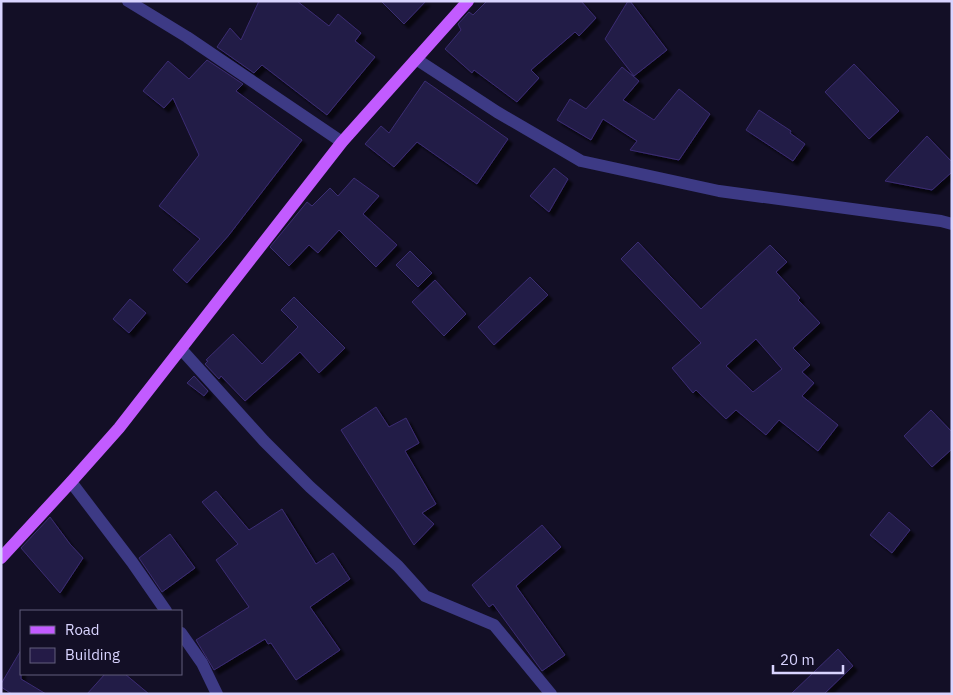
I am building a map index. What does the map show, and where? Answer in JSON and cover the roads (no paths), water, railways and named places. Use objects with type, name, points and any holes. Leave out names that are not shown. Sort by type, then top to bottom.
[{"type":"main road","points":[[1,558],[119,428],[342,142],[468,1]]},
{"type":"street","points":[[128,1],[187,37],[342,142]]},
{"type":"street","points":[[416,59],[497,112],[581,161],[719,192],[952,224]]},
{"type":"street","points":[[181,349],[264,440],[310,487],[398,566],[425,596],[494,625],[551,694]]},
{"type":"street","points":[[71,482],[132,562],[165,610]]},
{"type":"street","points":[[182,634],[202,663],[218,694]]}]
